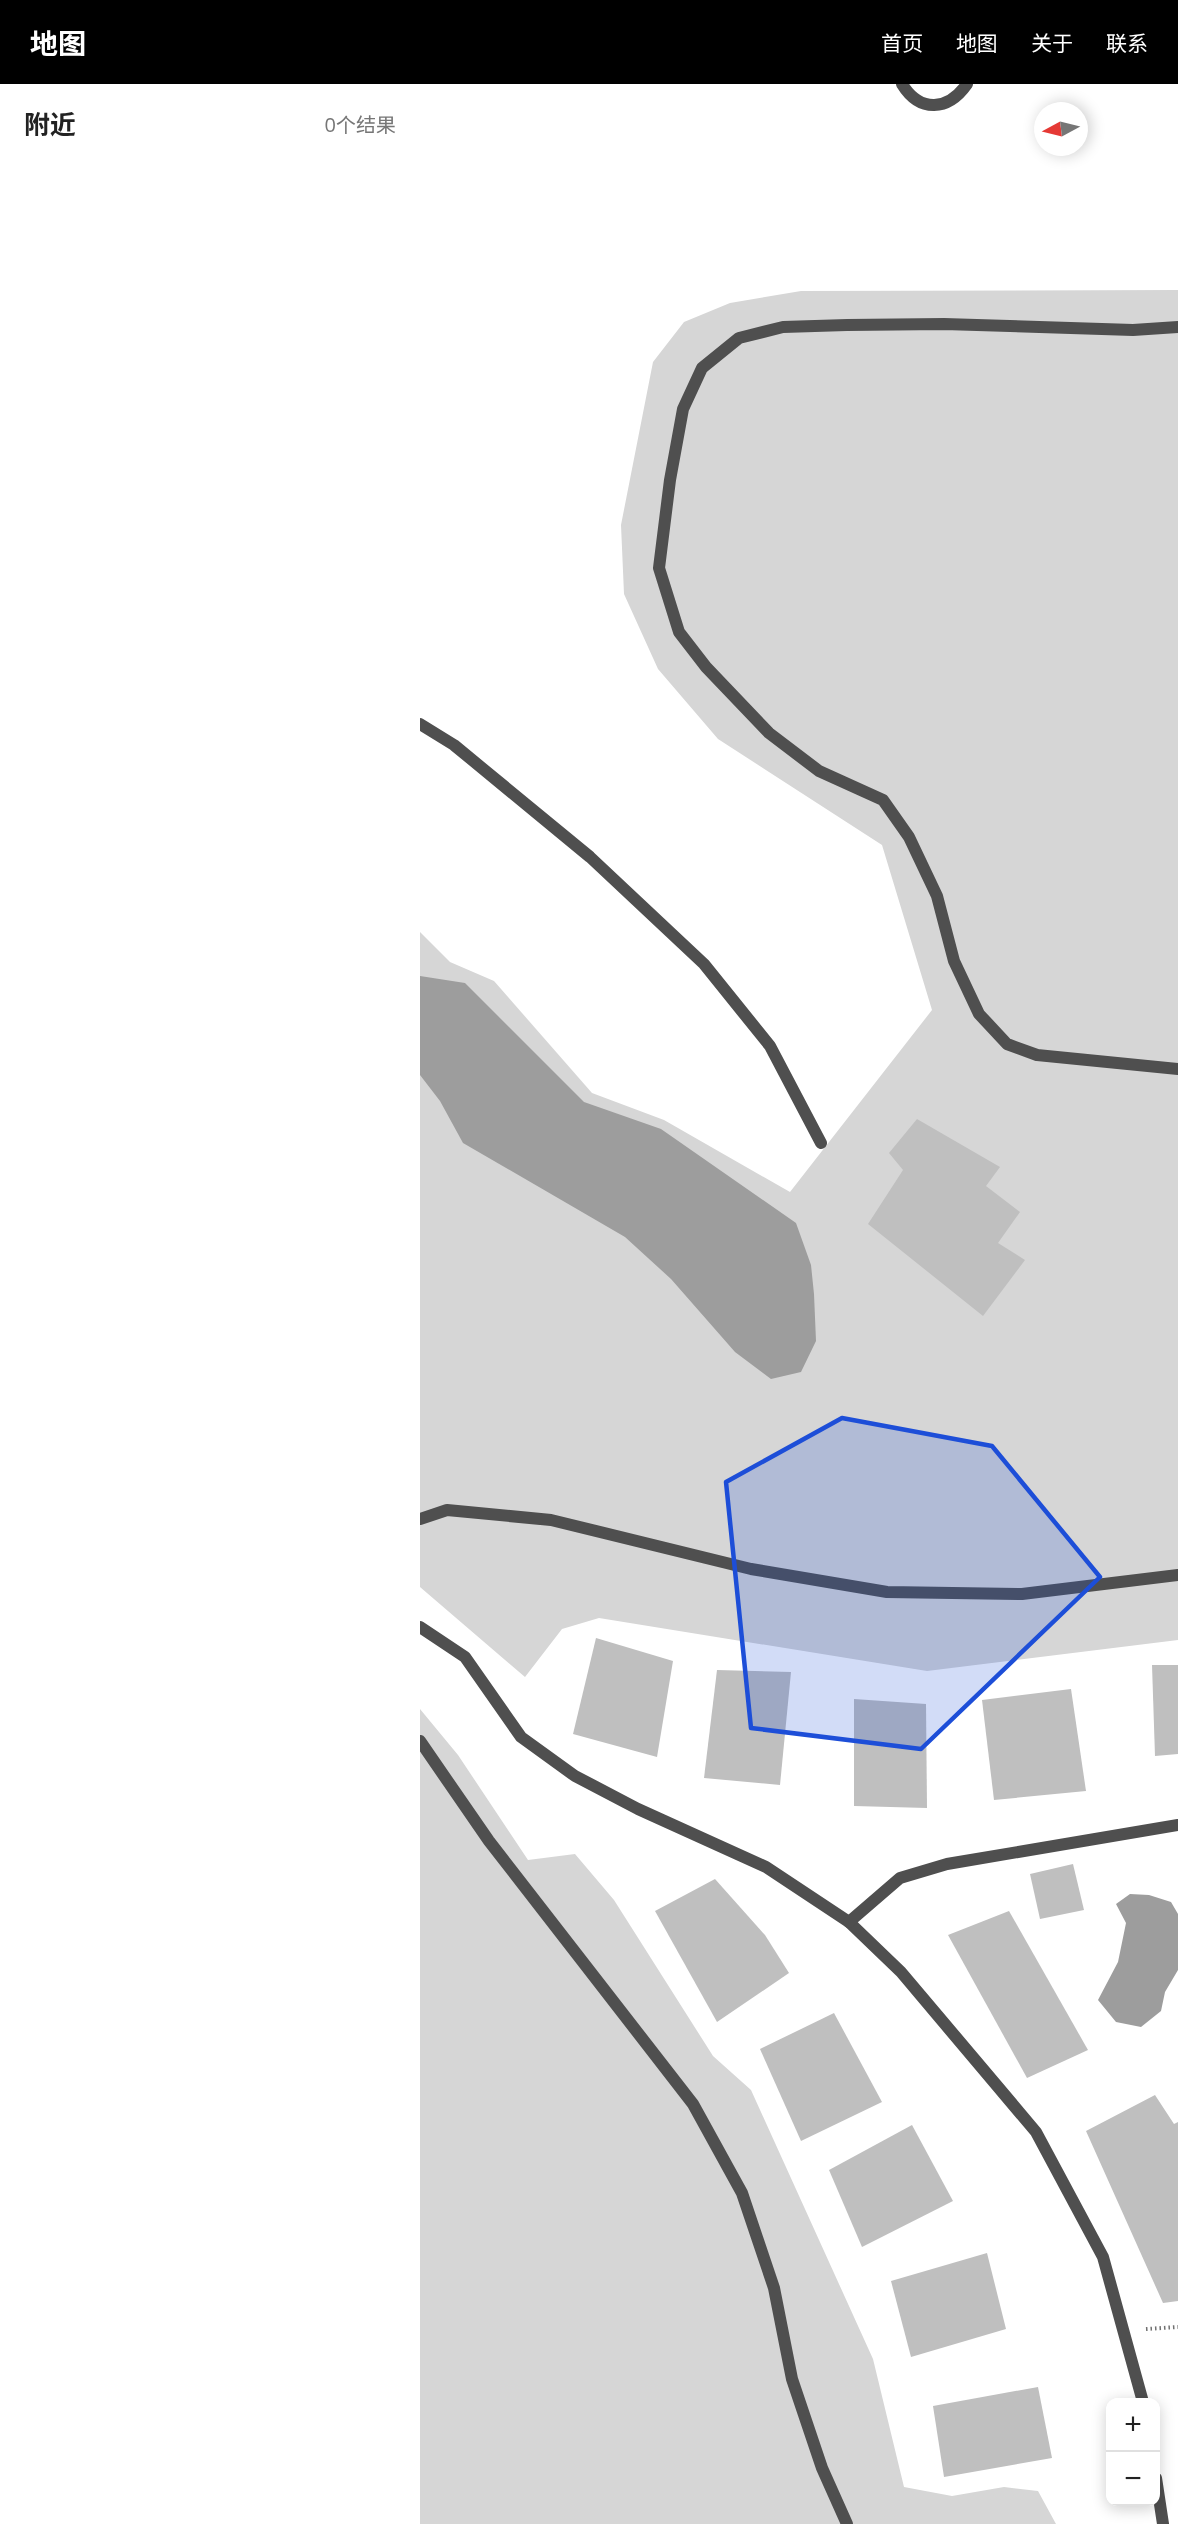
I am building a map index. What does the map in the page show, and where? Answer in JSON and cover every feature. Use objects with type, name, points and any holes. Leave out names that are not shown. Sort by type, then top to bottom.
[{"type":"street","points":[[902,84],[916,100],[927,105],[940,105],[951,101],[967,84]]},
{"type":"street","points":[[1178,327],[1133,330],[944,324],[847,325],[783,327],[739,338],[702,368],[683,409],[670,480],[659,568],[679,632],[706,667],[769,733],[819,771],[883,800],[909,837],[937,896],[954,961],[979,1014],[1006,1044],[1037,1055],[1178,1069]]},
{"type":"street","points":[[420,724],[454,745],[590,857],[704,964],[770,1046],[821,1143]]},
{"type":"street","points":[[420,1519],[447,1510],[551,1520],[751,1569],[887,1592],[1022,1594],[1178,1575]]},
{"type":"street","points":[[420,1627],[465,1657],[521,1737],[575,1776],[638,1809],[766,1867],[849,1922],[901,1972],[1036,2132],[1103,2257],[1142,2398]]},
{"type":"street","points":[[420,1741],[489,1841],[699,2114],[742,2193],[774,2288],[792,2379],[822,2469],[847,2524]]},
{"type":"street","points":[[849,1922],[900,1878],[947,1864],[1178,1825]]},
{"type":"street","points":[[1160,2506],[1163,2524]]},
{"type":"path","points":[[1124,2331],[1178,2326]]},
{"type":"highlighted area","points":[[842,1418],[992,1446],[1100,1577],[921,1749],[751,1728],[726,1482]]},
{"type":"shaded area","points":[[1178,290],[1178,1640],[927,1671],[599,1618],[562,1629],[525,1677],[420,1587],[420,932],[450,962],[494,981],[592,1093],[664,1120],[790,1192],[932,1010],[882,845],[718,739],[658,669],[624,594],[621,525],[653,362],[684,322],[730,303],[801,291]]},
{"type":"shaded area","points":[[420,976],[465,983],[584,1102],[661,1129],[796,1223],[811,1265],[816,1341],[801,1372],[771,1379],[735,1352],[671,1279],[625,1237],[463,1143],[440,1101],[420,1075]]},
{"type":"shaded area","points":[[420,1709],[458,1755],[528,1860],[575,1854],[614,1900],[713,2056],[751,2090],[873,2359],[904,2487],[952,2496],[1004,2487],[1038,2491],[1056,2524],[420,2524]]},
{"type":"shaded area","points":[[1130,1894],[1149,1895],[1171,1902],[1178,1914],[1178,1970],[1165,1992],[1161,2011],[1141,2027],[1116,2022],[1098,2000],[1118,1962],[1126,1923],[1116,1904]]},
{"type":"building","points":[[917,1119],[1000,1167],[986,1186],[1020,1212],[998,1243],[1025,1260],[983,1316],[868,1224],[903,1170],[889,1153]]},
{"type":"building","points":[[596,1638],[673,1661],[657,1757],[573,1734]]},
{"type":"building","points":[[1152,1665],[1178,1665],[1178,1754],[1155,1756]]},
{"type":"building","points":[[717,1670],[791,1672],[780,1785],[704,1778]]},
{"type":"building","points":[[1071,1689],[1086,1791],[994,1800],[982,1700]]},
{"type":"building","points":[[854,1699],[926,1704],[927,1808],[854,1806]]},
{"type":"building","points":[[1073,1864],[1084,1910],[1040,1919],[1030,1874]]},
{"type":"building","points":[[715,1879],[765,1935],[789,1973],[717,2022],[655,1911]]},
{"type":"building","points":[[1009,1911],[1088,2050],[1027,2078],[948,1935]]},
{"type":"building","points":[[834,2013],[882,2102],[801,2141],[760,2049]]},
{"type":"building","points":[[1155,2095],[1174,2124],[1178,2122],[1178,2301],[1163,2303],[1086,2131]]},
{"type":"building","points":[[912,2125],[953,2201],[862,2247],[829,2170]]},
{"type":"building","points":[[987,2253],[1006,2329],[911,2357],[891,2281]]},
{"type":"building","points":[[1038,2387],[1052,2458],[944,2477],[933,2406]]}]
